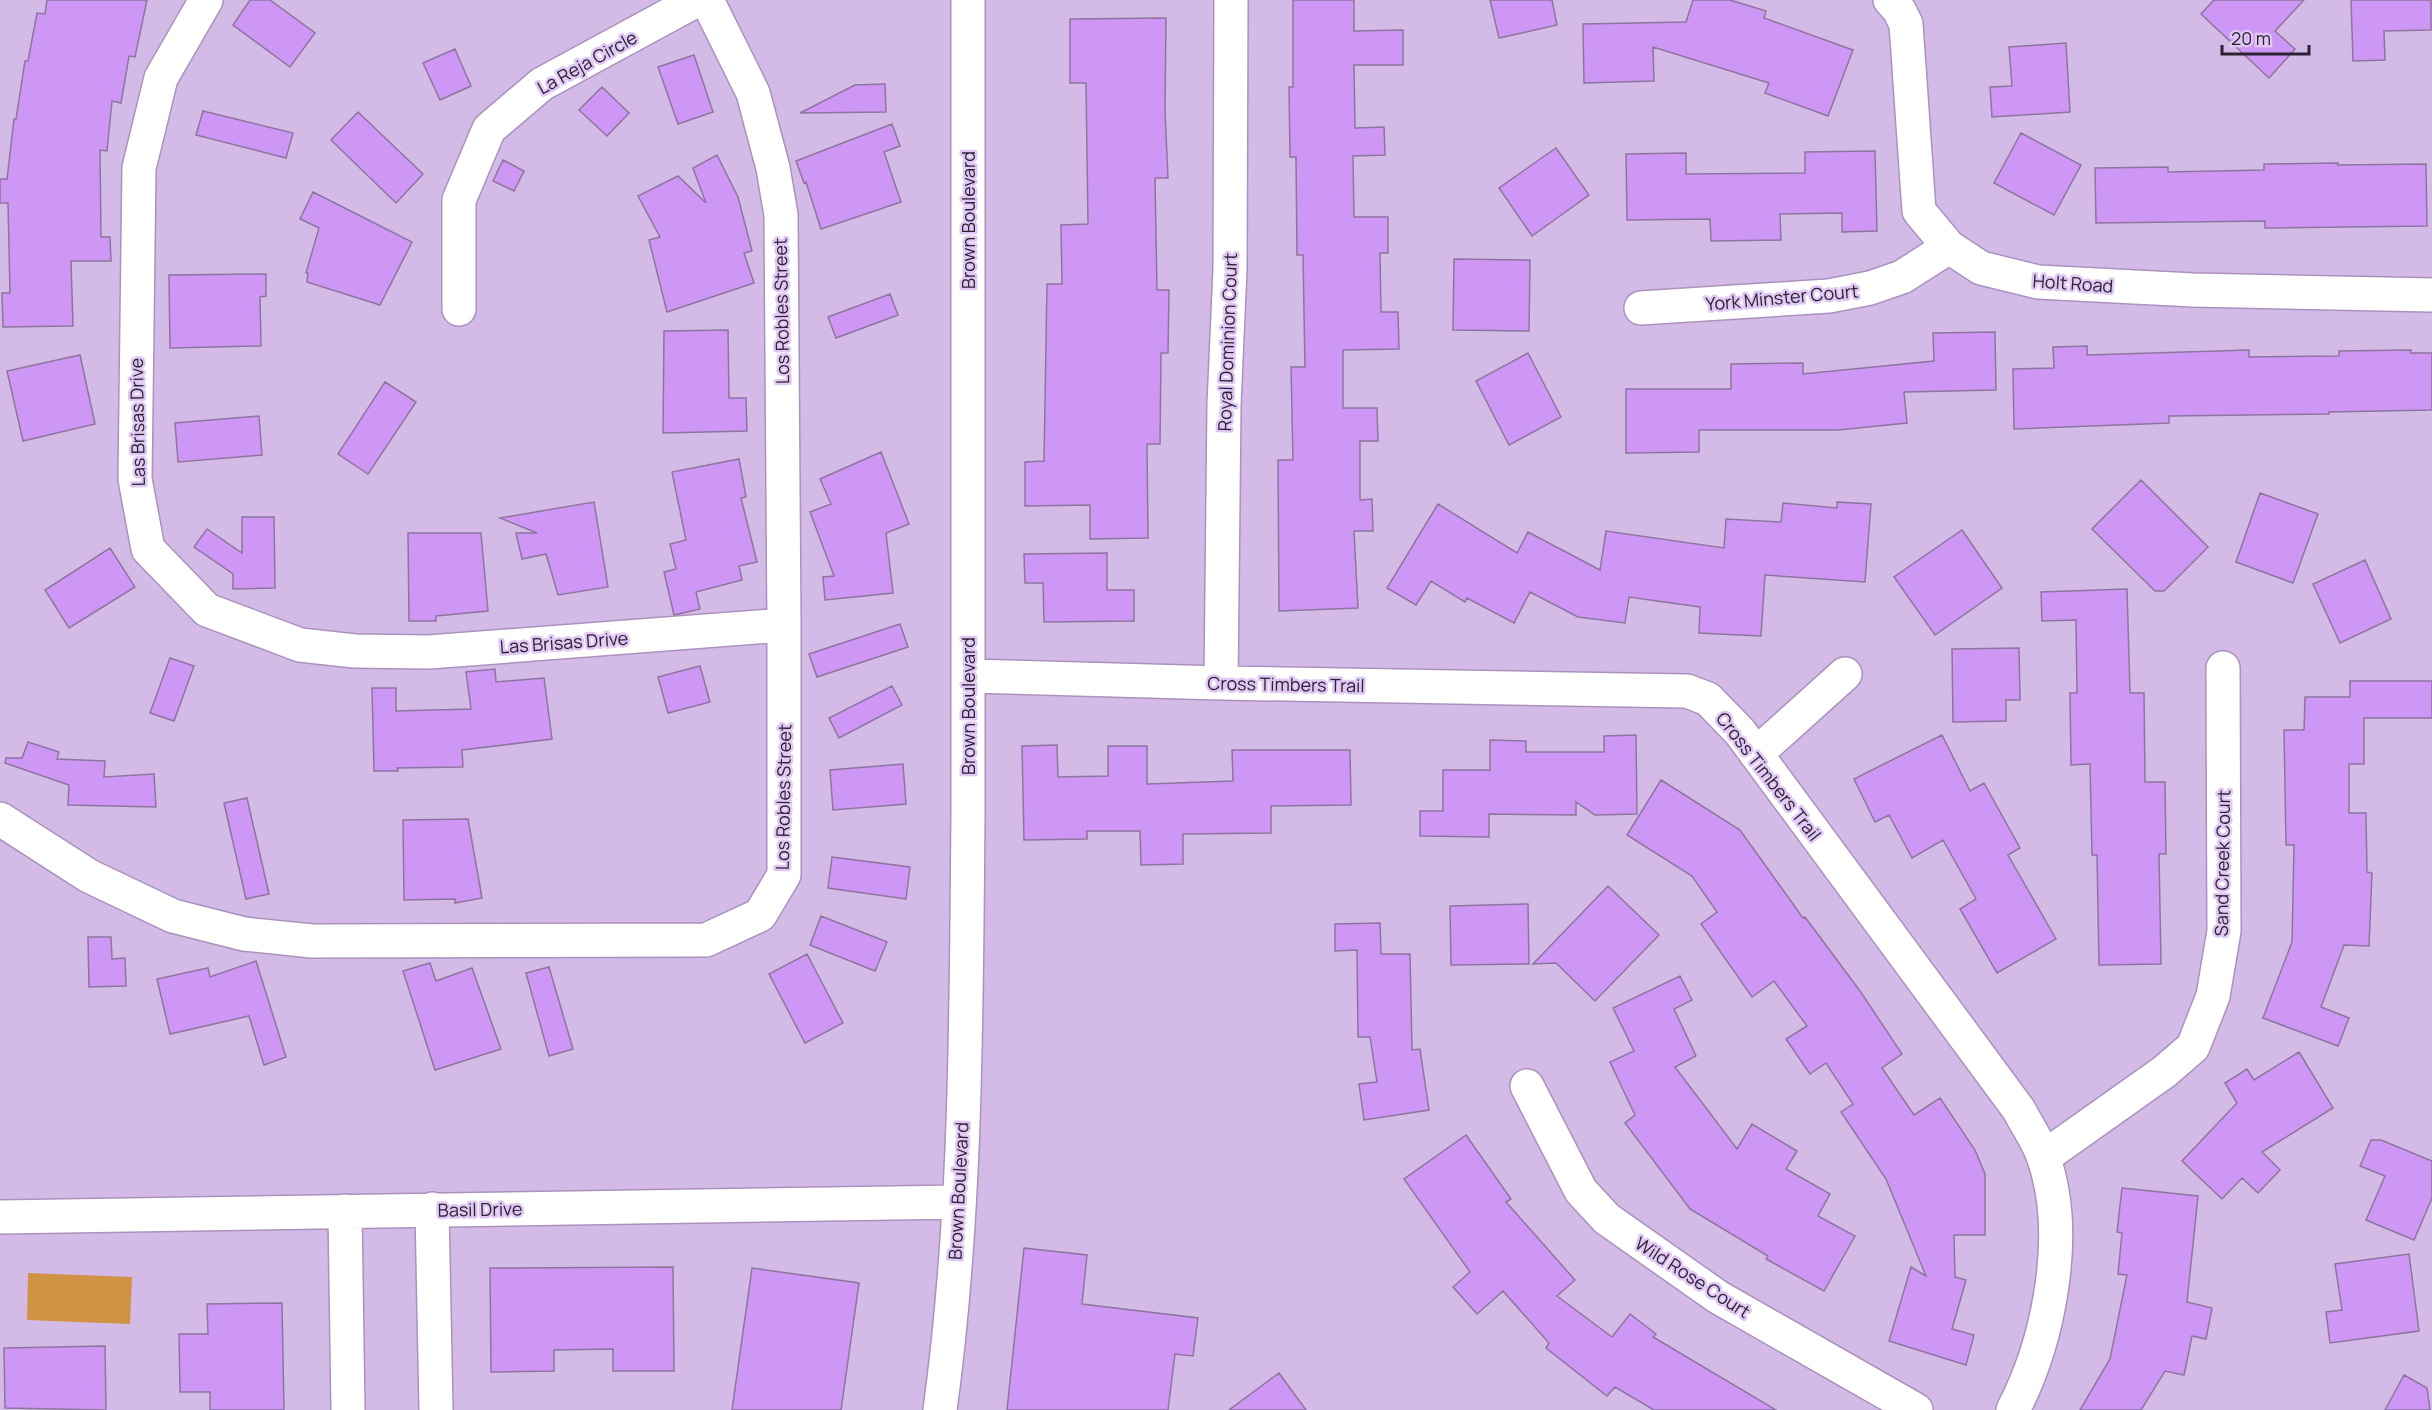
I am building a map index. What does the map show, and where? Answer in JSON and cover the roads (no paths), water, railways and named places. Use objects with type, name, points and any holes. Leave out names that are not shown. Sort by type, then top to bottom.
[{"type":"street","name":"Las Brisas Drive","points":[[206,0],[161,78],[139,168],[135,479],[148,549],[207,610],[300,645],[355,651],[429,652],[784,625]]},
{"type":"street","name":"La Reja Circle","points":[[459,309],[459,200],[489,129],[542,84],[697,0]]},
{"type":"street","name":"Los Robles Street","points":[[1,822],[89,876],[173,916],[244,934],[312,941],[706,940],[760,915],[784,874],[781,215],[773,168],[753,93],[707,0]]},
{"type":"street","name":"Brown Boulevard","points":[[940,1410],[950,1338],[959,1202],[966,987],[969,676],[968,0]]},
{"type":"street","name":"Royal Dominion Court","points":[[1221,684],[1224,405],[1230,269],[1231,0]]},
{"type":"street","name":"Holt Road","points":[[1890,0],[1899,10],[1906,24],[1919,211],[1949,247],[1981,268],[2038,282],[2193,290],[2432,295]]},
{"type":"street","name":"York Minster Court","points":[[1641,308],[1828,296],[1870,288],[1902,277],[1949,247]]},
{"type":"street","name":"Sand Creek Court","points":[[2044,1157],[2164,1072],[2193,1047],[2213,996],[2224,931],[2223,668]]},
{"type":"street","points":[[1756,754],[1845,674]]},
{"type":"street","name":"Cross Timbers Trail","points":[[969,676],[1221,684],[1688,691],[1708,699],[1740,732],[2019,1110],[2044,1157],[2054,1215],[2055,1269],[2035,1360],[2013,1410]]},
{"type":"street","name":"Wild Rose Court","points":[[1527,1086],[1581,1191],[1607,1219],[1718,1298],[1916,1410]]},
{"type":"street","name":"Basil Drive","points":[[0,1217],[959,1202]]},
{"type":"street","points":[[432,1209],[436,1410]]},
{"type":"street","points":[[345,1211],[348,1410]]}]
